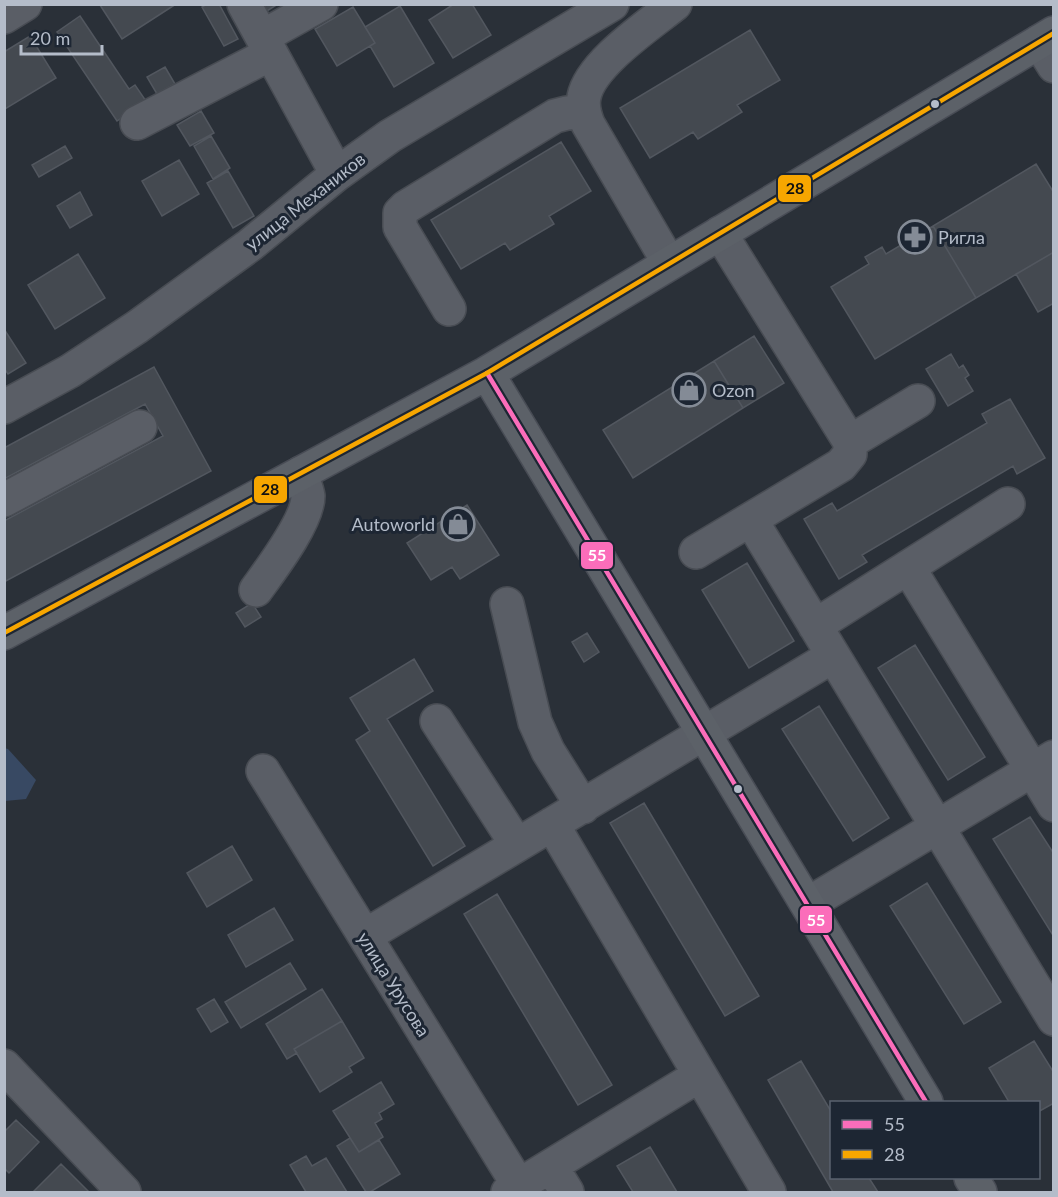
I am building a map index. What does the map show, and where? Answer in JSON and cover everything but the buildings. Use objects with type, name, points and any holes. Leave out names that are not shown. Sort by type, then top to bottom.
[{"type":"main road","points":[[4,633],[487,373],[720,233],[1049,47]]},
{"type":"main road","points":[[487,373],[925,1101]]},
{"type":"main road","points":[[971,1179],[980,1192]]},
{"type":"street","points":[[4,17],[25,4]]},
{"type":"street","points":[[244,4],[337,174]]},
{"type":"street","points":[[137,123],[266,46],[321,4]]},
{"type":"street","name":"улица Механиков","points":[[4,407],[70,371],[137,327],[250,245],[337,174],[390,136],[612,4]]},
{"type":"street","points":[[652,11],[593,77],[583,98],[588,124],[669,263]]},
{"type":"street","points":[[449,309],[400,227],[400,213],[405,207],[555,116],[567,112],[584,112]]},
{"type":"street","points":[[696,552],[841,465],[850,454],[850,442],[720,233]]},
{"type":"street","points":[[850,442],[918,401]]},
{"type":"street","points":[[4,500],[140,427]]},
{"type":"street","points":[[256,590],[285,548],[304,512],[308,495],[301,473]]},
{"type":"street","points":[[815,626],[1008,504]]},
{"type":"street","points":[[751,520],[1052,1014]]},
{"type":"street","points":[[908,567],[1043,764],[1053,805]]},
{"type":"street","points":[[507,604],[535,722],[548,751],[583,807]]},
{"type":"street","points":[[365,936],[833,656]]},
{"type":"street","points":[[437,721],[518,845]]},
{"type":"street","points":[[808,904],[1043,764]]},
{"type":"street","name":"улица Урусова","points":[[263,771],[365,936],[513,1189]]},
{"type":"street","points":[[552,824],[769,1192]]},
{"type":"street","points":[[4,1066],[124,1192]]},
{"type":"street","points":[[513,1189],[559,1179],[700,1075]]},
{"type":"water","points":[[4,748],[8,749],[36,780],[26,799],[5,801]]},
{"type":"transit line","name":"28","points":[[4,633],[487,373],[1054,33]]},
{"type":"transit line","name":"55","points":[[487,373],[925,1101]]},
{"type":"place","name":"Ригла","points":[[915,237]]},
{"type":"place","name":"Ozon","points":[[689,390]]},
{"type":"place","name":"Autoworld","points":[[458,524]]}]
